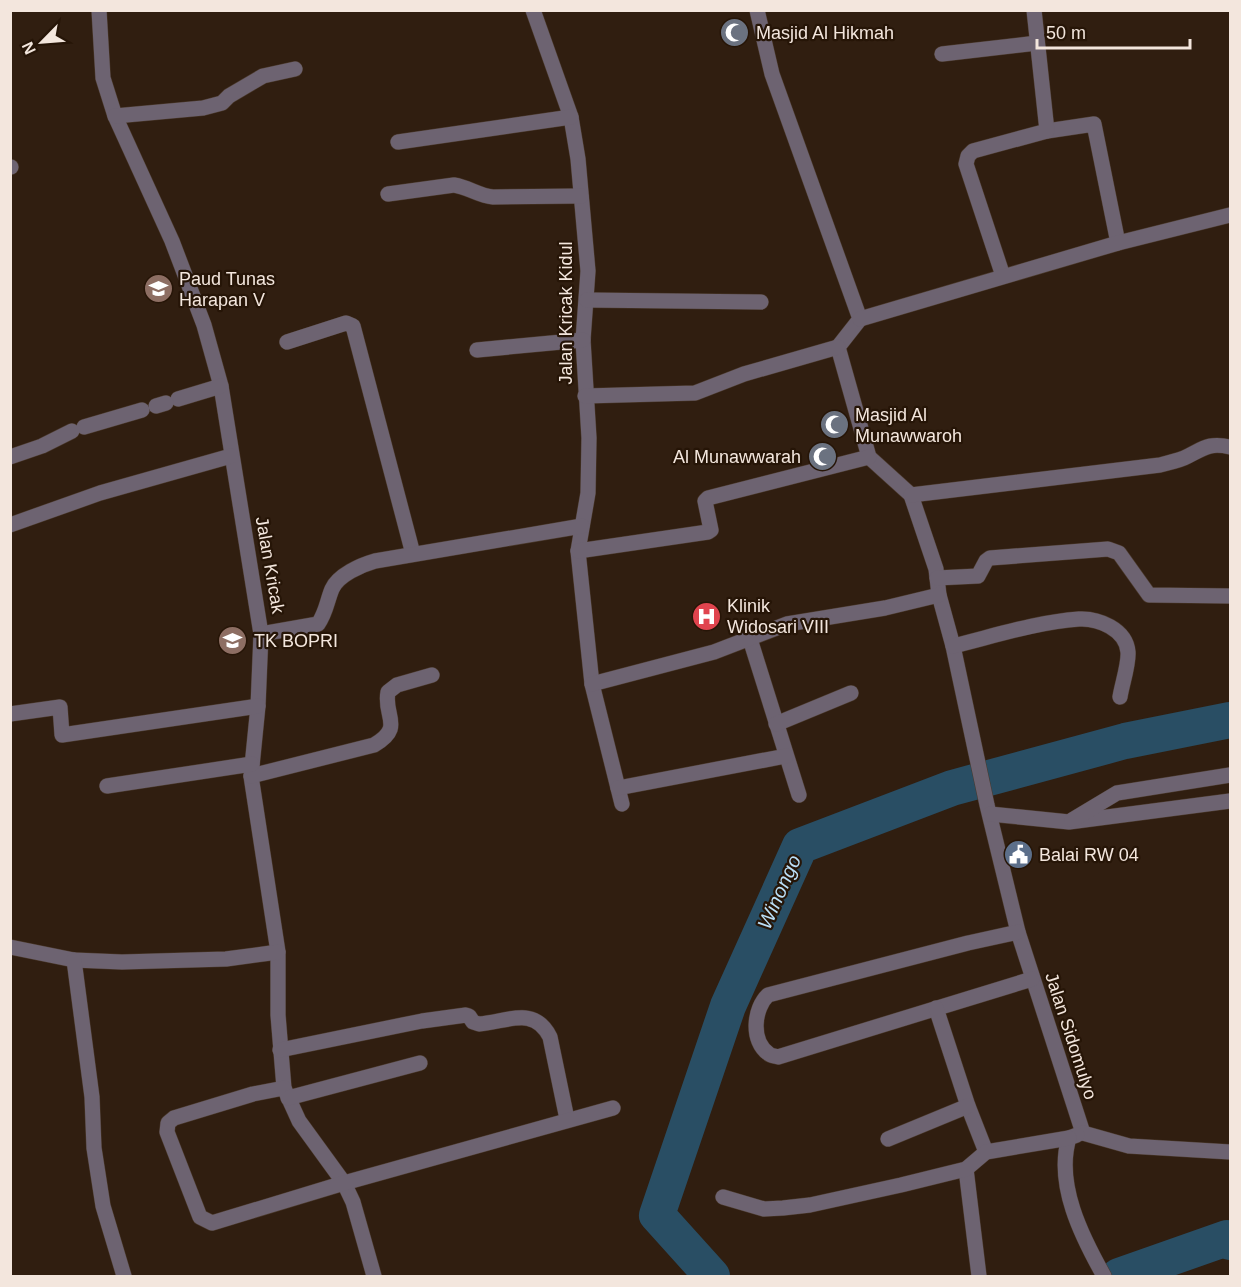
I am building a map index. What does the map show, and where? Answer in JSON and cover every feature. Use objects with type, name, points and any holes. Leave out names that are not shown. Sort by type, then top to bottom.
[{"type":"street","name":"Jalan Kricak","points":[[99,10],[103,78],[115,116],[172,241],[204,325],[221,386],[261,634],[258,706],[251,770],[278,952],[280,1050],[286,1093]]},
{"type":"street","name":"Jalan Kricak Kidul","points":[[533,10],[571,117],[586,240],[587,300],[583,340],[589,438],[588,493],[578,551],[592,684],[622,804]]},
{"type":"street","points":[[757,10],[772,74],[860,319]]},
{"type":"street","points":[[1034,10],[1047,131]]},
{"type":"street","points":[[942,54],[1037,43]]},
{"type":"street","points":[[115,116],[203,108],[222,103],[229,96],[263,76],[295,69]]},
{"type":"street","points":[[398,141],[571,117]]},
{"type":"street","points":[[1003,276],[966,164],[966,160],[973,151],[1047,131],[1094,124],[1118,243]]},
{"type":"street","points":[[388,195],[454,185],[493,197],[581,196]]},
{"type":"street","points":[[585,396],[695,393],[744,374],[838,347],[860,319],[1118,243],[1230,215]]},
{"type":"street","points":[[587,300],[761,302]]},
{"type":"street","points":[[287,342],[346,323],[353,326],[413,554]]},
{"type":"street","points":[[477,350],[583,340]]},
{"type":"street","points":[[838,347],[869,458],[911,495],[1160,465],[1183,458],[1206,446],[1215,444],[1230,447]]},
{"type":"street","points":[[10,457],[42,446],[78,429],[221,386]]},
{"type":"street","points":[[10,525],[100,493],[231,456]]},
{"type":"street","points":[[578,551],[708,532],[711,527],[706,499],[869,458]]},
{"type":"street","name":"Jalan Sidomulyo","points":[[911,495],[937,578],[939,595],[953,646],[1018,932],[1076,1136]]},
{"type":"street","points":[[261,634],[318,624],[323,617],[334,585],[364,564],[582,526]]},
{"type":"street","points":[[937,578],[978,576],[990,558],[1108,549],[1115,550],[1125,560],[1149,596],[1230,596]]},
{"type":"street","points":[[592,684],[714,652],[788,624],[885,608],[939,595]]},
{"type":"street","points":[[953,646],[1032,627],[1081,619],[1109,625],[1123,639],[1128,652],[1120,697]]},
{"type":"street","points":[[750,639],[799,795]]},
{"type":"street","points":[[107,786],[251,770],[374,745],[388,735],[392,727],[386,699],[388,692],[397,685],[432,675]]},
{"type":"street","points":[[776,724],[851,693]]},
{"type":"street","points":[[10,714],[60,707],[62,735],[258,706]]},
{"type":"street","points":[[618,788],[786,756]]},
{"type":"street","points":[[1069,822],[1117,793],[1230,775]]},
{"type":"street","points":[[989,810],[1069,822],[1230,801]]},
{"type":"street","points":[[1018,932],[775,992],[762,1001],[757,1012],[759,1042],[768,1054],[778,1057],[1032,979]]},
{"type":"street","points":[[10,947],[74,960],[122,962],[226,958],[278,952]]},
{"type":"street","points":[[74,960],[92,1097],[94,1148],[103,1206],[124,1276]]},
{"type":"street","points":[[936,1008],[968,1106],[986,1152]]},
{"type":"street","points":[[280,1050],[422,1021],[466,1015],[470,1016],[475,1024],[523,1017],[535,1019],[545,1027],[550,1037],[567,1119]]},
{"type":"street","points":[[420,1063],[286,1093],[226,1101],[174,1118],[168,1123],[167,1132],[200,1217],[212,1223],[567,1119],[613,1108]]},
{"type":"street","points":[[286,1093],[299,1122],[344,1183],[353,1202],[374,1276]]},
{"type":"street","points":[[888,1139],[968,1106]]},
{"type":"street","points":[[1076,1136],[1065,1154],[1070,1197],[1088,1247],[1104,1276]]},
{"type":"street","points":[[723,1197],[764,1209],[810,1205],[966,1169],[986,1152],[1076,1136],[1129,1146],[1230,1152]]},
{"type":"street","points":[[966,1169],[979,1276]]},
{"type":"waterway","name":"Winongo","points":[[712,1276],[657,1215],[728,1006],[800,846],[952,788],[1125,741],[1230,720]]},
{"type":"waterway","name":"Winongo","points":[[1119,1276],[1227,1238],[1230,1242]]},
{"type":"place","name":"Masjid Al Hikmah","points":[[735,33]]},
{"type":"place","name":"Paud Tunas Harapan V","points":[[158,289]]},
{"type":"place","name":"Masjid Al Munawwaroh","points":[[834,425]]},
{"type":"place","name":"Al Munawwarah","points":[[822,457]]},
{"type":"place","name":"Klinik Widosari VIII","points":[[706,616]]},
{"type":"place","name":"TK BOPRI","points":[[233,641]]},
{"type":"place","name":"Balai RW 04","points":[[1018,855]]}]
